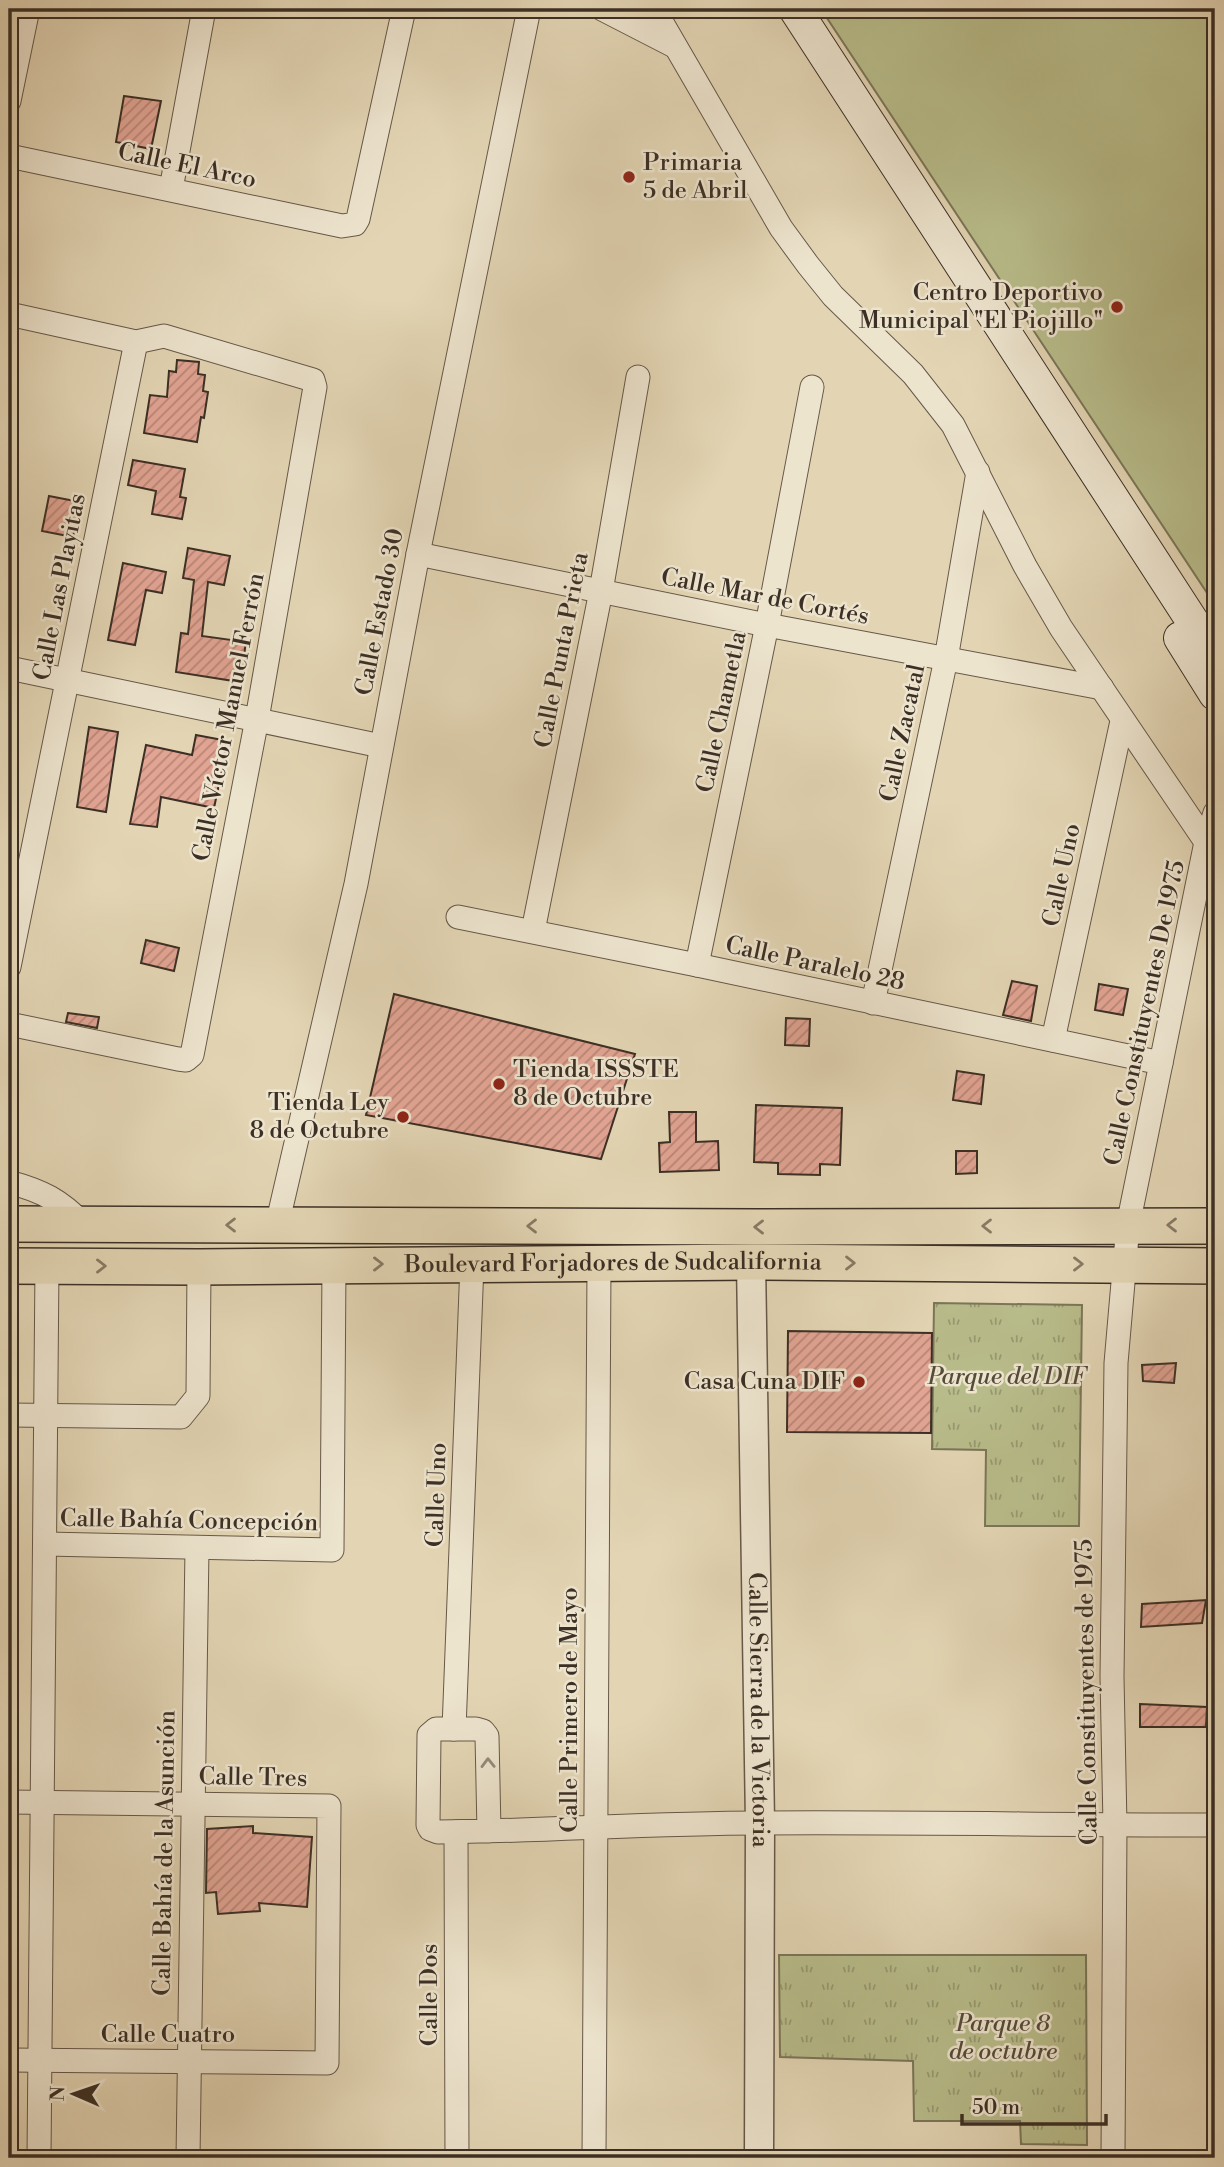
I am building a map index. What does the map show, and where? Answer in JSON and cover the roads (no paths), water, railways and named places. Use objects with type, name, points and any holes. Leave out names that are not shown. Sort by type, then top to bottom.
[{"type":"main road","points":[[795,9],[1215,656]]},
{"type":"main road","points":[[1032,374],[1035,400],[1041,418],[1215,694]]},
{"type":"main road","name":"Boulevard Forjadores de Sudcalifornia","points":[[9,1224],[1215,1226]]},
{"type":"main road","name":"Boulevard Forjadores de Sudcalifornia","points":[[9,1266],[751,1262],[1215,1266]]},
{"type":"street","points":[[9,101],[28,9]]},
{"type":"street","points":[[172,189],[204,9]]},
{"type":"street","name":"Calle El Arco","points":[[9,156],[341,226],[355,224],[404,9]]},
{"type":"street","name":"Calle Estado 30","points":[[278,1225],[356,884],[418,554],[529,9]]},
{"type":"street","points":[[602,9],[674,46]]},
{"type":"street","points":[[653,9],[787,237],[833,296],[913,374],[953,425],[1025,566],[1061,628],[1206,842]]},
{"type":"street","points":[[9,314],[136,342]]},
{"type":"street","name":"Calle Víctor Manuel Ferrón","points":[[9,1024],[186,1060],[192,1055],[257,719],[315,387],[313,380],[164,336],[136,342]]},
{"type":"street","name":"Calle Las Playitas","points":[[9,967],[136,342]]},
{"type":"street","name":"Calle Punta Prieta","points":[[533,932],[601,591],[638,377]]},
{"type":"street","name":"Calle Chametla","points":[[697,965],[813,387]]},
{"type":"street","name":"Calle Zacatal","points":[[873,1003],[946,659],[978,472]]},
{"type":"street","name":"Calle Mar de Cortés","points":[[418,554],[767,625],[1102,688]]},
{"type":"street","points":[[9,668],[381,746]]},
{"type":"street","name":"Calle Uno","points":[[1054,1040],[1122,721]]},
{"type":"street","name":"Calle Constituyentes De 1975","points":[[1128,1225],[1206,842],[1215,813]]},
{"type":"street","name":"Calle Paralelo 28","points":[[458,917],[1161,1063]]},
{"type":"street","points":[[9,1182],[40,1190],[66,1207],[84,1225]]},
{"type":"street","name":"Calle Constituyentes de 1975","points":[[1113,2158],[1115,1825],[1112,1524],[1116,1363],[1128,1225]]},
{"type":"street","name":"Calle Sierra de la Victoria","points":[[751,1262],[760,1823],[759,2158]]},
{"type":"street","name":"Calle Primero de Mayo","points":[[594,2158],[598,1263]]},
{"type":"street","name":"Calle Uno","points":[[454,1729],[472,1264]]},
{"type":"street","name":"Calle Bahía Concepción","points":[[45,1544],[332,1550],[334,1265]]},
{"type":"street","name":"Calle Bahía Concepción","points":[[39,2158],[47,1266]]},
{"type":"street","points":[[9,1415],[181,1417],[198,1396],[199,1267]]},
{"type":"street","name":"Calle Bahía de la Asunción","points":[[188,2158],[197,1548]]},
{"type":"street","points":[[489,1832],[487,1736],[477,1729],[436,1729],[429,1735],[428,1825],[430,1829],[438,1832],[489,1832],[595,1826],[760,1823],[1215,1825]]},
{"type":"street","name":"Calle Tres","points":[[9,1802],[329,1805],[327,2063]]},
{"type":"street","name":"Calle Dos","points":[[456,1832],[457,2158]]},
{"type":"street","name":"Calle Cuatro","points":[[9,2060],[327,2063]]},
{"type":"place","name":"Primaria 5 de Abril","points":[[629,177]]},
{"type":"place","name":"Centro Deportivo Municipal \"El Piojillo\"","points":[[1117,307]]},
{"type":"place","name":"Tienda ISSSTE 8 de Octubre","points":[[499,1084]]},
{"type":"place","name":"Tienda Ley 8 de Octubre","points":[[403,1117]]},
{"type":"place","name":"Casa Cuna DIF","points":[[859,1382]]},
{"type":"park label","name":"Parque del DIF","points":[[1007,1377]]},
{"type":"park label","name":"Parque 8 de octubre","points":[[1003,2038]]}]
